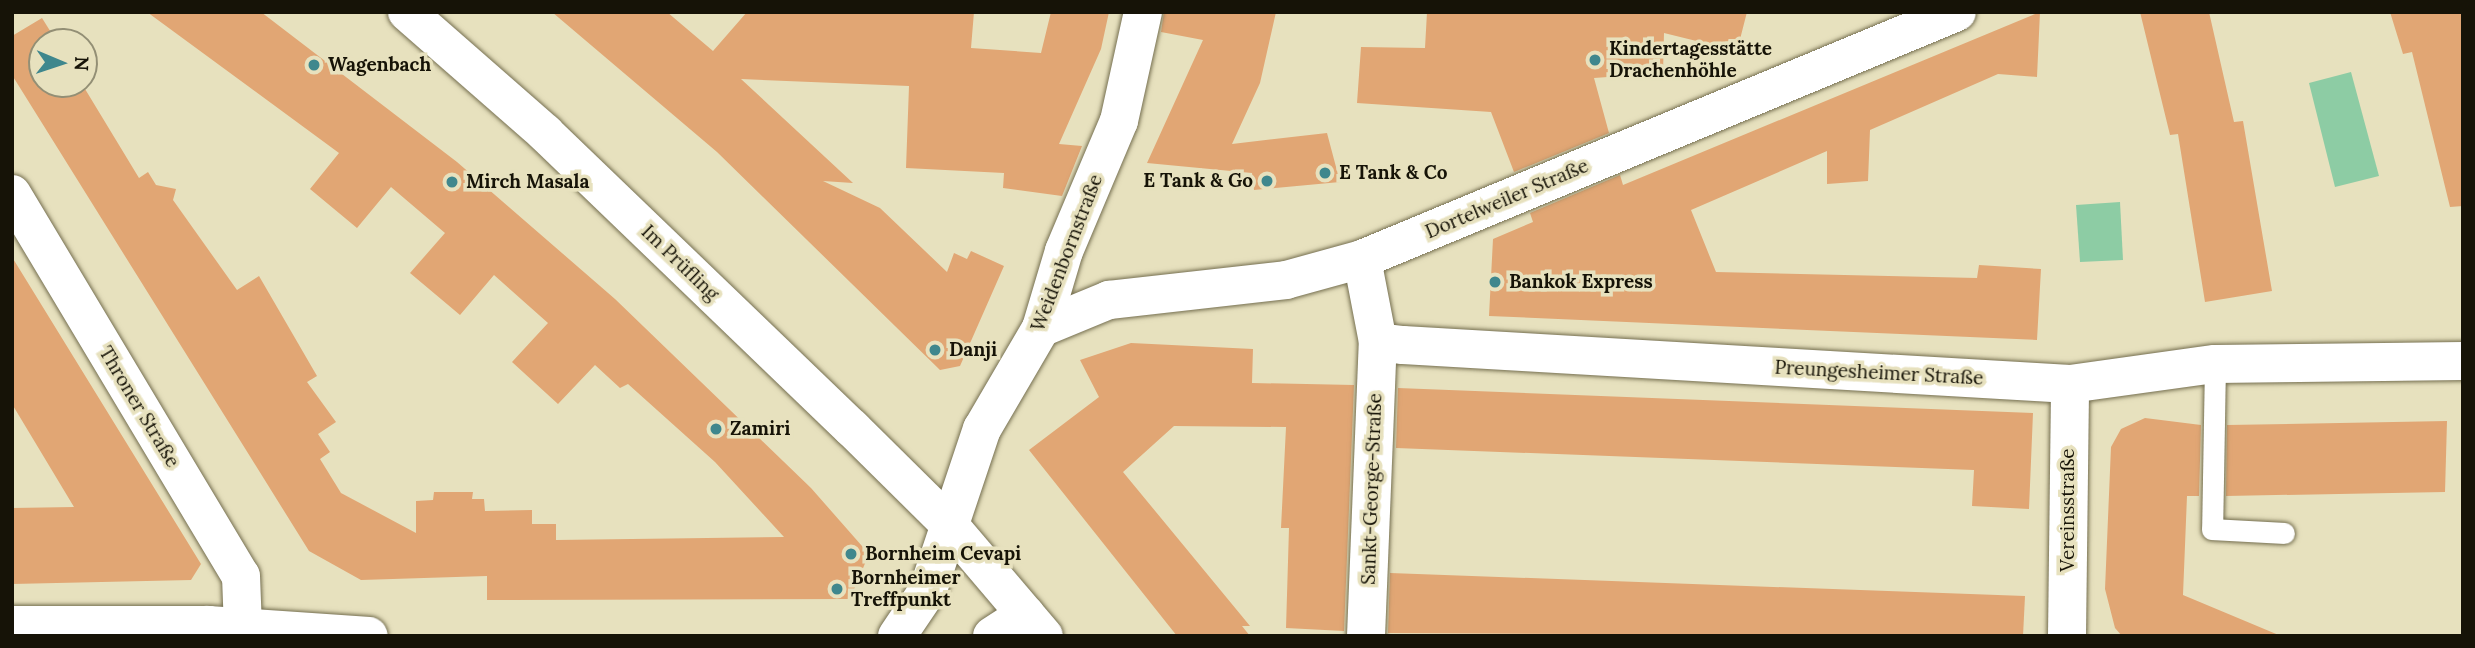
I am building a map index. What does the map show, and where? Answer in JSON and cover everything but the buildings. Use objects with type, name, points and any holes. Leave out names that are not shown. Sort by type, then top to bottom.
[{"type":"street","name":"Im Prüfling","points":[[408,12],[545,133],[946,522],[1035,625]]},
{"type":"street","name":"Weidenbornstraße","points":[[897,636],[928,590],[946,522],[982,429],[1041,328],[1064,251],[1119,121],[1143,12]]},
{"type":"street","name":"Dortelweiler Straße","points":[[1041,328],[1109,300],[1286,280],[1362,259],[1957,12]]},
{"type":"street","name":"Throner Straße","points":[[12,194],[241,576],[243,627]]},
{"type":"street","points":[[1362,259],[1378,342]]},
{"type":"street","name":"Preungesheimer Straße","points":[[1378,342],[2070,384],[2215,364],[2463,361]]},
{"type":"street","name":"Sankt-George-Straße","points":[[1366,636],[1378,342]]},
{"type":"street","name":"Vereinsstraße","points":[[2067,636],[2070,384]]},
{"type":"street","points":[[12,625],[243,627],[369,636]]},
{"type":"street","points":[[992,636],[1035,625]]},
{"type":"lane","points":[[2215,364],[2212,529],[2284,533]]},
{"type":"green space","points":[[2351,72],[2379,176],[2335,187],[2309,83]]},
{"type":"green space","points":[[2120,202],[2123,260],[2080,262],[2076,205]]},
{"type":"place","name":"Kindertagesstätte Drachenhöhle","points":[[1595,60]]},
{"type":"place","name":"Wagenbach","points":[[314,65]]},
{"type":"place","name":"E Tank & Co","points":[[1325,173]]},
{"type":"place","name":"E Tank & Go","points":[[1267,181]]},
{"type":"place","name":"Mirch Masala","points":[[452,182]]},
{"type":"place","name":"Bankok Express","points":[[1495,282]]},
{"type":"place","name":"Danji","points":[[935,350]]},
{"type":"place","name":"Zamiri","points":[[716,429]]},
{"type":"place","name":"Bornheim Cevapi","points":[[851,554]]},
{"type":"place","name":"Bornheimer Treffpunkt","points":[[837,589]]}]
